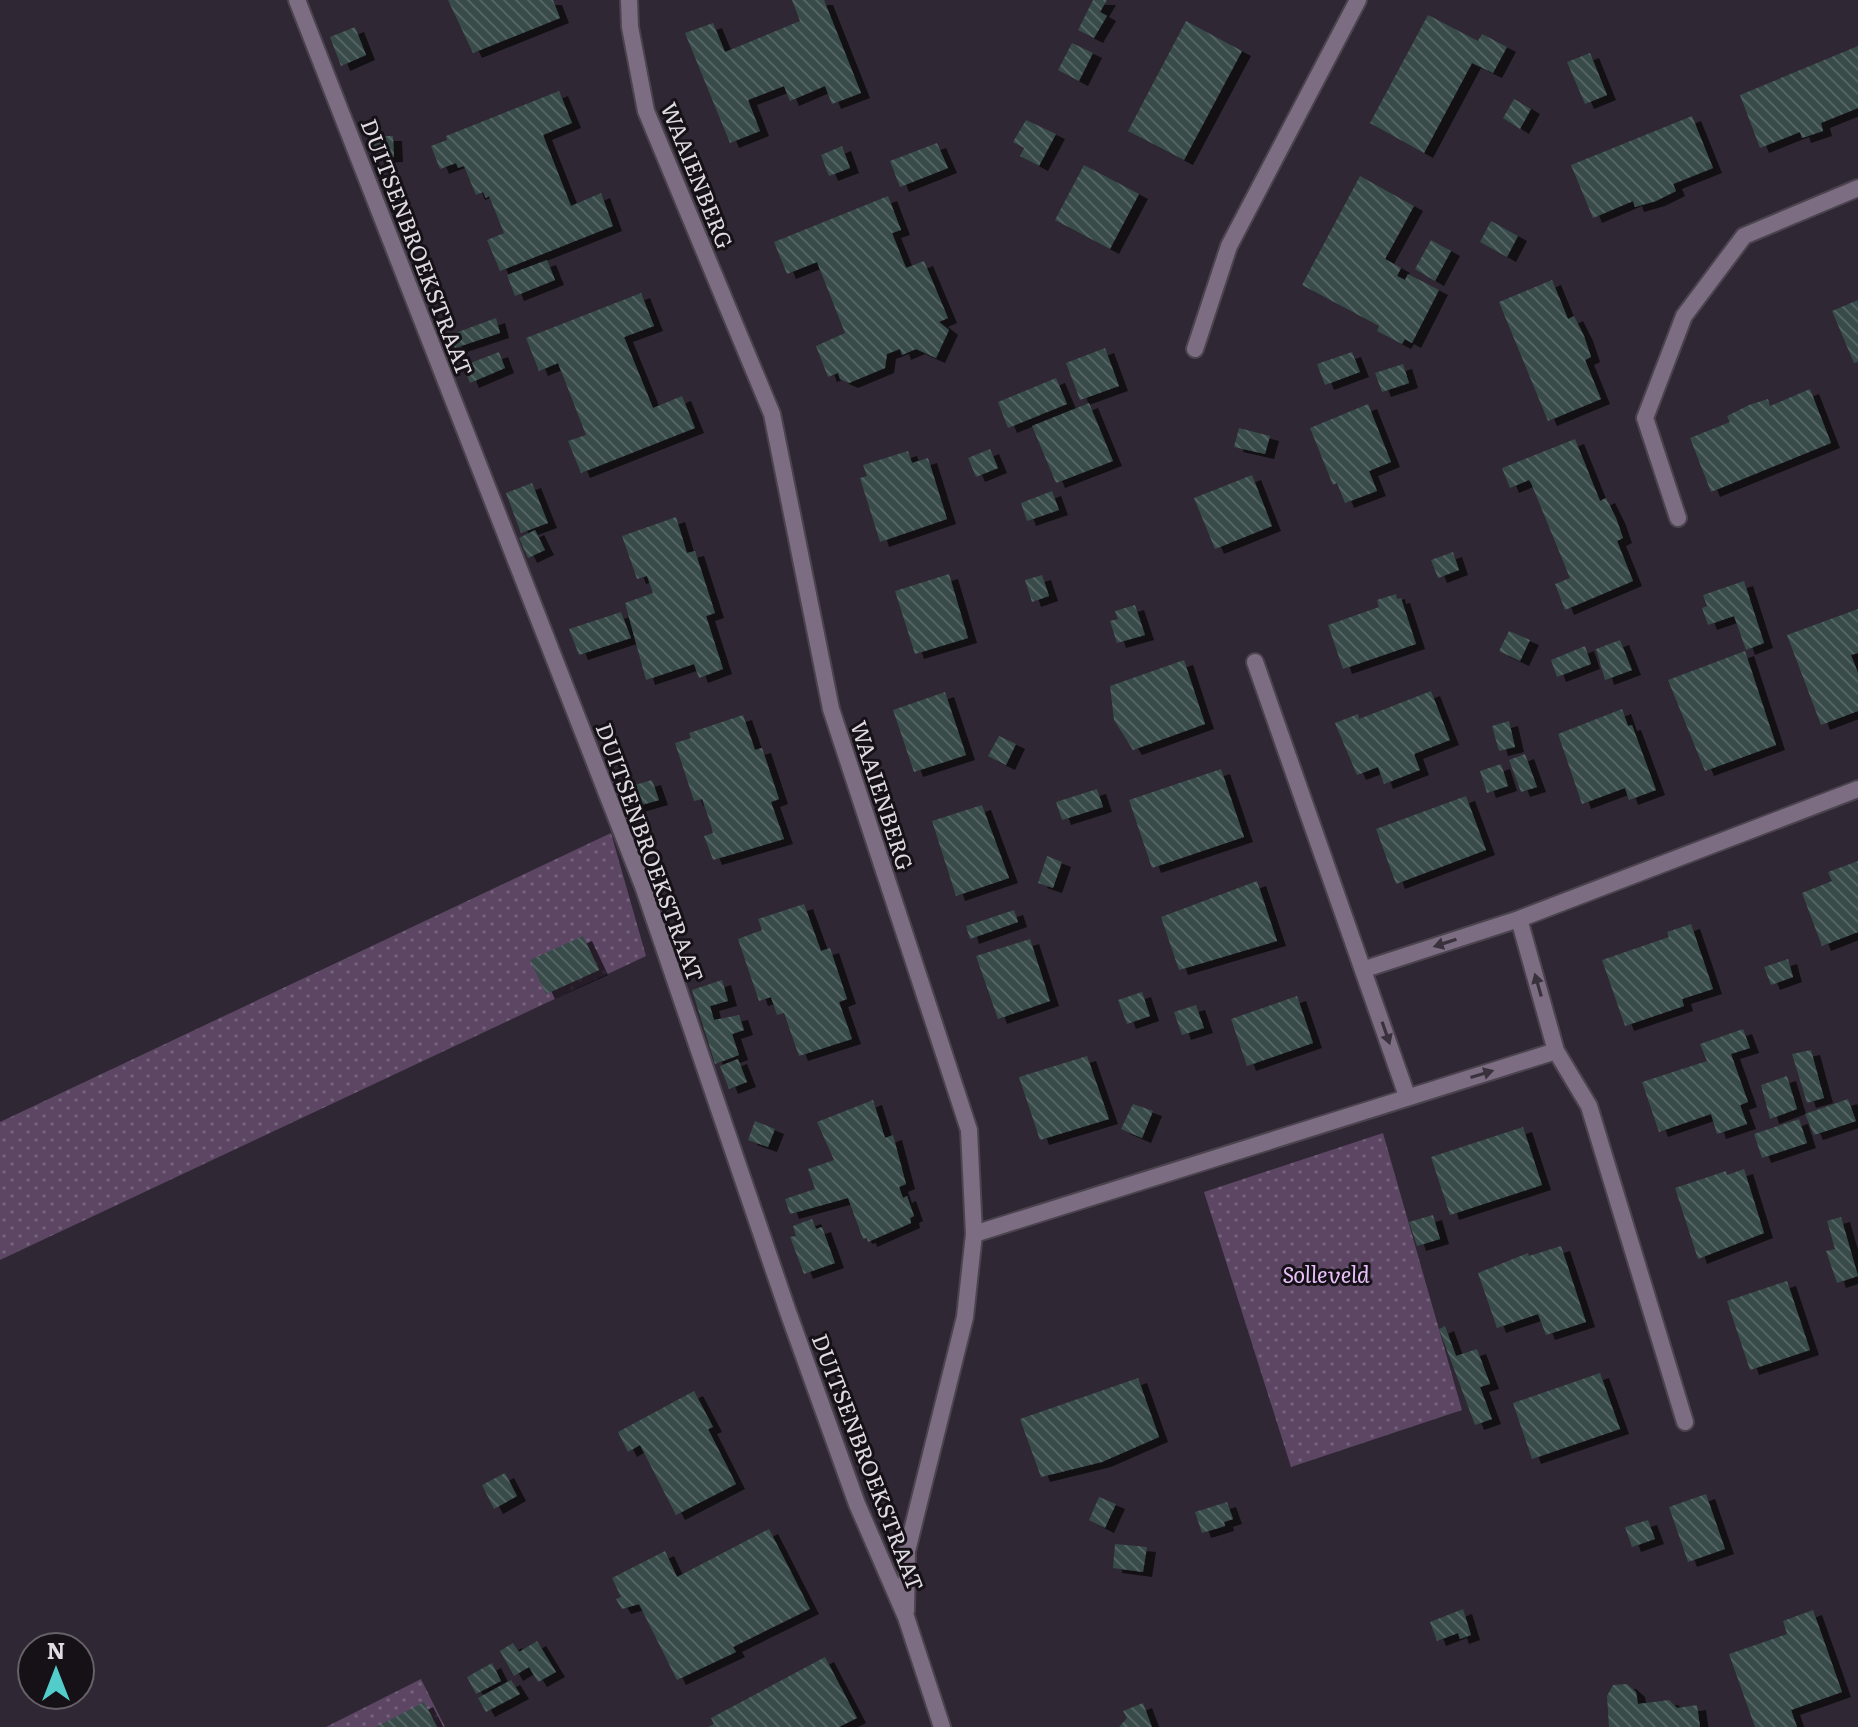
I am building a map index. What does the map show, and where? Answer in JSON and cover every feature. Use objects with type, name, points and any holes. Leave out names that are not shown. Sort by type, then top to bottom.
[{"type":"street","name":"DUITSENBROEKSTRAAT","points":[[297,0],[643,886],[793,1327],[857,1504],[906,1617],[942,1727]]},
{"type":"street","name":"WAAIENBERG","points":[[629,0],[630,27],[646,111],[772,414],[831,709],[969,1130],[974,1234],[965,1317],[907,1551],[906,1617]]},
{"type":"street","points":[[1195,349],[1229,246],[1358,0]]},
{"type":"street","points":[[1678,518],[1645,418],[1684,316],[1744,236],[1858,188]]},
{"type":"street","points":[[1255,662],[1407,1096]]},
{"type":"street","points":[[1365,969],[1519,919],[1858,789]]},
{"type":"street","points":[[1519,919],[1556,1051],[1589,1106],[1685,1422]]},
{"type":"street","points":[[974,1234],[1556,1051]]},
{"type":"green space","points":[[611,833],[646,956],[0,1260],[0,1122]]},
{"type":"green space","name":"Solleveld","points":[[1383,1133],[1462,1410],[1291,1467],[1204,1192]]},
{"type":"green space","points":[[421,1679],[445,1727],[326,1727]]},
{"type":"building","points":[[448,0],[553,0],[560,18],[473,53]]},
{"type":"building","points":[[792,0],[824,0],[861,93],[832,104],[825,86],[790,101],[784,86],[748,100],[760,131],[730,143],[685,33],[713,23],[725,52],[800,21]]},
{"type":"building","points":[[1093,0],[1107,0],[1100,12],[1107,16],[1094,38],[1078,30]]},
{"type":"building","points":[[1428,15],[1478,41],[1482,34],[1507,47],[1493,73],[1472,63],[1424,153],[1370,123]]},
{"type":"building","points":[[1186,21],[1242,51],[1184,160],[1128,131]]},
{"type":"building","points":[[355,27],[366,55],[341,66],[330,37]]},
{"type":"building","points":[[1072,43],[1093,53],[1079,81],[1058,70]]},
{"type":"building","points":[[1858,46],[1858,108],[1821,123],[1823,131],[1802,138],[1800,132],[1760,148],[1740,95]]},
{"type":"building","points":[[1590,53],[1607,95],[1585,104],[1567,62]]},
{"type":"building","points":[[559,91],[572,123],[543,135],[571,206],[601,193],[613,226],[500,271],[487,240],[504,233],[489,196],[486,198],[483,192],[476,195],[464,166],[458,168],[456,163],[440,169],[431,146],[447,140],[446,136]]},
{"type":"building","points":[[1514,99],[1531,109],[1520,129],[1503,118]]},
{"type":"building","points":[[1692,116],[1713,168],[1673,184],[1676,191],[1656,201],[1635,207],[1633,201],[1593,218],[1571,165]]},
{"type":"building","points":[[1026,120],[1056,134],[1039,166],[1020,156],[1024,148],[1013,142]]},
{"type":"building","points":[[374,136],[393,136],[394,157],[375,158]]},
{"type":"building","points":[[937,143],[948,168],[900,187],[890,161]]},
{"type":"building","points":[[842,146],[850,168],[829,176],[821,155]]},
{"type":"building","points":[[1084,165],[1139,194],[1110,249],[1055,220]]},
{"type":"building","points":[[1360,176],[1414,206],[1385,259],[1401,268],[1397,276],[1405,280],[1408,274],[1439,290],[1412,343],[1405,339],[1402,344],[1377,331],[1379,326],[1302,285]]},
{"type":"building","points":[[888,196],[901,230],[892,233],[906,268],[924,261],[948,318],[939,322],[949,330],[936,358],[916,349],[902,355],[900,349],[887,354],[885,368],[849,383],[840,379],[838,373],[828,377],[816,346],[845,333],[817,262],[787,274],[774,242]]},
{"type":"building","points":[[1491,221],[1518,236],[1507,257],[1480,242]]},
{"type":"building","points":[[1431,240],[1451,251],[1435,281],[1415,269]]},
{"type":"building","points":[[547,260],[555,280],[515,296],[507,275]]},
{"type":"building","points":[[1552,280],[1568,319],[1574,316],[1584,336],[1591,357],[1585,360],[1601,399],[1548,421],[1499,302]]},
{"type":"building","points":[[641,293],[654,326],[624,337],[653,408],[682,396],[695,428],[581,473],[568,441],[586,435],[558,363],[539,371],[526,338]]},
{"type":"building","points":[[1858,300],[1858,362],[1854,363],[1832,311]]},
{"type":"building","points":[[496,318],[500,333],[455,348],[450,335]]},
{"type":"building","points":[[1105,348],[1119,386],[1080,400],[1066,363]]},
{"type":"building","points":[[499,352],[505,368],[470,383],[463,366]]},
{"type":"building","points":[[1352,352],[1360,372],[1325,385],[1317,364]]},
{"type":"building","points":[[1403,364],[1409,383],[1382,392],[1375,373]]},
{"type":"building","points":[[1056,378],[1067,404],[1008,428],[998,402]]},
{"type":"building","points":[[1810,389],[1831,443],[1711,492],[1690,438],[1730,422],[1727,416],[1749,405],[1768,399],[1770,406]]},
{"type":"building","points":[[1089,403],[1113,461],[1056,483],[1032,426]]},
{"type":"building","points":[[1368,404],[1391,462],[1369,471],[1377,491],[1345,503],[1337,483],[1333,485],[1310,428]]},
{"type":"building","points":[[1239,428],[1270,436],[1265,454],[1234,447]]},
{"type":"building","points":[[1575,439],[1600,501],[1606,498],[1616,518],[1623,538],[1617,541],[1633,581],[1565,610],[1555,584],[1570,578],[1531,483],[1529,480],[1510,488],[1502,468]]},
{"type":"building","points":[[990,449],[998,468],[976,477],[968,458]]},
{"type":"building","points":[[908,451],[912,463],[928,458],[947,519],[880,542],[860,478],[867,476],[863,465]]},
{"type":"building","points":[[1252,475],[1272,526],[1215,549],[1194,498]]},
{"type":"building","points":[[532,483],[548,523],[521,533],[506,493]]},
{"type":"building","points":[[1052,491],[1059,510],[1027,521],[1021,503]]},
{"type":"building","points":[[676,517],[687,553],[695,551],[715,613],[706,616],[723,669],[699,678],[694,664],[646,680],[625,603],[653,593],[647,576],[637,579],[622,536]]},
{"type":"building","points":[[535,530],[545,550],[528,558],[519,538]]},
{"type":"building","points":[[1453,552],[1459,570],[1438,578],[1431,560]]},
{"type":"building","points":[[949,574],[968,638],[915,654],[895,591]]},
{"type":"building","points":[[1042,575],[1049,596],[1032,602],[1025,580]]},
{"type":"building","points":[[1744,581],[1764,643],[1746,650],[1734,616],[1708,625],[1702,608],[1707,606],[1703,595]]},
{"type":"building","points":[[1396,594],[1397,599],[1401,598],[1416,644],[1343,669],[1328,625],[1379,607],[1377,600]]},
{"type":"building","points":[[1135,605],[1145,635],[1117,643],[1110,621],[1118,619],[1115,611]]},
{"type":"building","points":[[1858,609],[1858,653],[1851,655],[1858,673],[1858,711],[1821,725],[1787,635]]},
{"type":"building","points":[[621,612],[631,638],[579,655],[569,629]]},
{"type":"building","points":[[1509,631],[1530,640],[1520,661],[1499,651]]},
{"type":"building","points":[[1620,640],[1632,670],[1605,680],[1596,649]]},
{"type":"building","points":[[1585,646],[1591,664],[1557,677],[1551,660]]},
{"type":"building","points":[[1745,651],[1776,745],[1705,771],[1668,680]]},
{"type":"building","points":[[1184,660],[1205,724],[1133,750],[1114,720],[1110,686]]},
{"type":"building","points":[[1431,691],[1450,740],[1414,754],[1420,770],[1384,784],[1378,767],[1357,775],[1335,723],[1358,714],[1359,719]]},
{"type":"building","points":[[945,692],[966,755],[914,772],[893,710]]},
{"type":"building","points":[[1622,709],[1628,726],[1632,725],[1656,790],[1629,800],[1625,788],[1582,804],[1558,734]]},
{"type":"building","points":[[743,715],[755,750],[762,748],[779,799],[771,802],[784,839],[713,860],[704,836],[713,833],[710,822],[702,799],[694,801],[675,743],[691,738],[689,733]]},
{"type":"building","points":[[1509,721],[1515,747],[1499,751],[1492,726]]},
{"type":"building","points":[[999,736],[1016,744],[1006,765],[988,756]]},
{"type":"building","points":[[1525,754],[1537,787],[1521,792],[1509,760]]},
{"type":"building","points":[[1501,764],[1508,786],[1487,793],[1480,771]]},
{"type":"building","points":[[1221,769],[1244,837],[1152,868],[1129,800]]},
{"type":"building","points":[[652,780],[659,800],[635,807],[628,787]]},
{"type":"building","points":[[1097,789],[1103,807],[1062,820],[1056,802]]},
{"type":"building","points":[[1466,796],[1486,850],[1396,884],[1376,829]]},
{"type":"building","points":[[982,805],[1009,878],[956,896],[932,821]]},
{"type":"building","points":[[1047,856],[1062,862],[1053,888],[1038,883]]},
{"type":"building","points":[[1858,861],[1858,932],[1822,946],[1802,893],[1832,881],[1828,872]]},
{"type":"building","points":[[1257,881],[1277,941],[1179,970],[1161,917]]},
{"type":"building","points":[[804,904],[821,951],[830,948],[847,999],[839,1002],[852,1039],[799,1056],[784,1013],[777,1015],[771,997],[759,1001],[738,939],[762,930],[758,919]]},
{"type":"building","points":[[1014,910],[1018,922],[970,939],[966,926]]},
{"type":"building","points":[[1691,924],[1713,989],[1682,999],[1684,1006],[1625,1026],[1602,960],[1669,937],[1667,932]]},
{"type":"building","points":[[583,936],[599,970],[546,994],[530,960]]},
{"type":"building","points":[[1030,939],[1050,1001],[998,1019],[976,956]]},
{"type":"building","points":[[1788,959],[1793,977],[1771,985],[1764,967]]},
{"type":"building","points":[[722,980],[728,1001],[710,1006],[714,1020],[739,1015],[744,1030],[732,1034],[739,1055],[715,1064],[692,990]]},
{"type":"building","points":[[1142,992],[1150,1016],[1127,1024],[1118,1000]]},
{"type":"building","points":[[1297,996],[1313,1043],[1247,1066],[1231,1019]]},
{"type":"building","points":[[1196,1005],[1204,1028],[1182,1035],[1174,1012]]},
{"type":"building","points":[[1743,1029],[1750,1048],[1731,1054],[1748,1102],[1740,1105],[1747,1124],[1717,1134],[1711,1114],[1659,1132],[1642,1082],[1707,1061],[1700,1044]]},
{"type":"building","points":[[1811,1050],[1824,1098],[1807,1103],[1792,1054]]},
{"type":"building","points":[[1087,1056],[1109,1119],[1040,1140],[1019,1077]]},
{"type":"building","points":[[738,1059],[747,1082],[729,1089],[720,1066]]},
{"type":"building","points":[[1787,1076],[1797,1109],[1770,1119],[1761,1085]]},
{"type":"building","points":[[1848,1099],[1856,1121],[1814,1135],[1805,1114]]},
{"type":"building","points":[[873,1100],[885,1138],[893,1135],[906,1184],[899,1187],[903,1198],[907,1196],[914,1216],[910,1218],[911,1223],[868,1242],[867,1238],[863,1239],[848,1198],[790,1214],[785,1199],[815,1189],[808,1169],[834,1160],[817,1122]]},
{"type":"building","points":[[1133,1104],[1153,1111],[1142,1138],[1121,1129]]},
{"type":"building","points":[[1799,1119],[1807,1143],[1762,1158],[1754,1134]]},
{"type":"building","points":[[755,1121],[775,1129],[768,1147],[748,1140]]},
{"type":"building","points":[[1523,1127],[1542,1185],[1450,1215],[1431,1157]]},
{"type":"building","points":[[1744,1169],[1764,1233],[1698,1259],[1675,1188],[1726,1171],[1727,1175]]},
{"type":"building","points":[[1433,1215],[1440,1239],[1417,1246],[1409,1222]]},
{"type":"building","points":[[1841,1217],[1858,1276],[1837,1283],[1826,1251],[1835,1249],[1827,1221]]},
{"type":"building","points":[[812,1219],[816,1229],[822,1227],[835,1263],[804,1274],[790,1237],[796,1236],[793,1226]]},
{"type":"building","points":[[1561,1246],[1586,1322],[1546,1335],[1538,1314],[1497,1328],[1478,1273],[1528,1253],[1529,1256]]},
{"type":"building","points":[[1787,1281],[1810,1350],[1750,1370],[1727,1301]]},
{"type":"building","points":[[1445,1326],[1456,1356],[1477,1349],[1490,1384],[1480,1387],[1492,1419],[1475,1425],[1439,1329]]},
{"type":"building","points":[[1600,1373],[1620,1429],[1532,1459],[1513,1403]]},
{"type":"building","points":[[1138,1378],[1159,1437],[1102,1462],[1041,1477],[1020,1419]]},
{"type":"building","points":[[694,1391],[713,1427],[708,1429],[736,1484],[676,1515],[640,1445],[628,1452],[618,1432]]},
{"type":"building","points":[[505,1473],[517,1496],[494,1509],[482,1485]]},
{"type":"building","points":[[1706,1494],[1725,1549],[1688,1562],[1669,1507]]},
{"type":"building","points":[[1099,1497],[1116,1504],[1105,1528],[1089,1520]]},
{"type":"building","points":[[1227,1502],[1233,1519],[1224,1522],[1225,1526],[1202,1533],[1195,1512]]},
{"type":"building","points":[[1648,1520],[1655,1539],[1632,1547],[1625,1527]]},
{"type":"building","points":[[769,1529],[810,1609],[733,1647],[736,1652],[677,1680],[639,1604],[622,1609],[616,1599],[621,1597],[612,1578],[665,1551],[677,1577]]},
{"type":"building","points":[[1115,1544],[1147,1547],[1143,1572],[1113,1568]]},
{"type":"building","points":[[1463,1609],[1471,1635],[1460,1639],[1458,1633],[1437,1641],[1430,1622]]},
{"type":"building","points":[[1813,1610],[1842,1692],[1791,1710],[1797,1727],[1755,1727],[1729,1654],[1787,1634],[1783,1621]]},
{"type":"building","points":[[537,1641],[556,1672],[538,1682],[529,1667],[514,1676],[500,1651],[513,1643],[519,1652]]},
{"type":"building","points":[[825,1657],[857,1718],[839,1727],[708,1727],[714,1724],[711,1718]]},
{"type":"building","points":[[492,1663],[501,1681],[476,1694],[467,1677]]},
{"type":"building","points":[[511,1680],[520,1694],[486,1712],[478,1698]]},
{"type":"building","points":[[1627,1684],[1636,1692],[1638,1704],[1669,1700],[1677,1708],[1697,1705],[1700,1727],[1609,1727],[1607,1696],[1613,1685]]},
{"type":"building","points":[[424,1702],[437,1727],[376,1727]]},
{"type":"building","points":[[1143,1703],[1152,1727],[1119,1727],[1127,1718],[1123,1711]]}]
